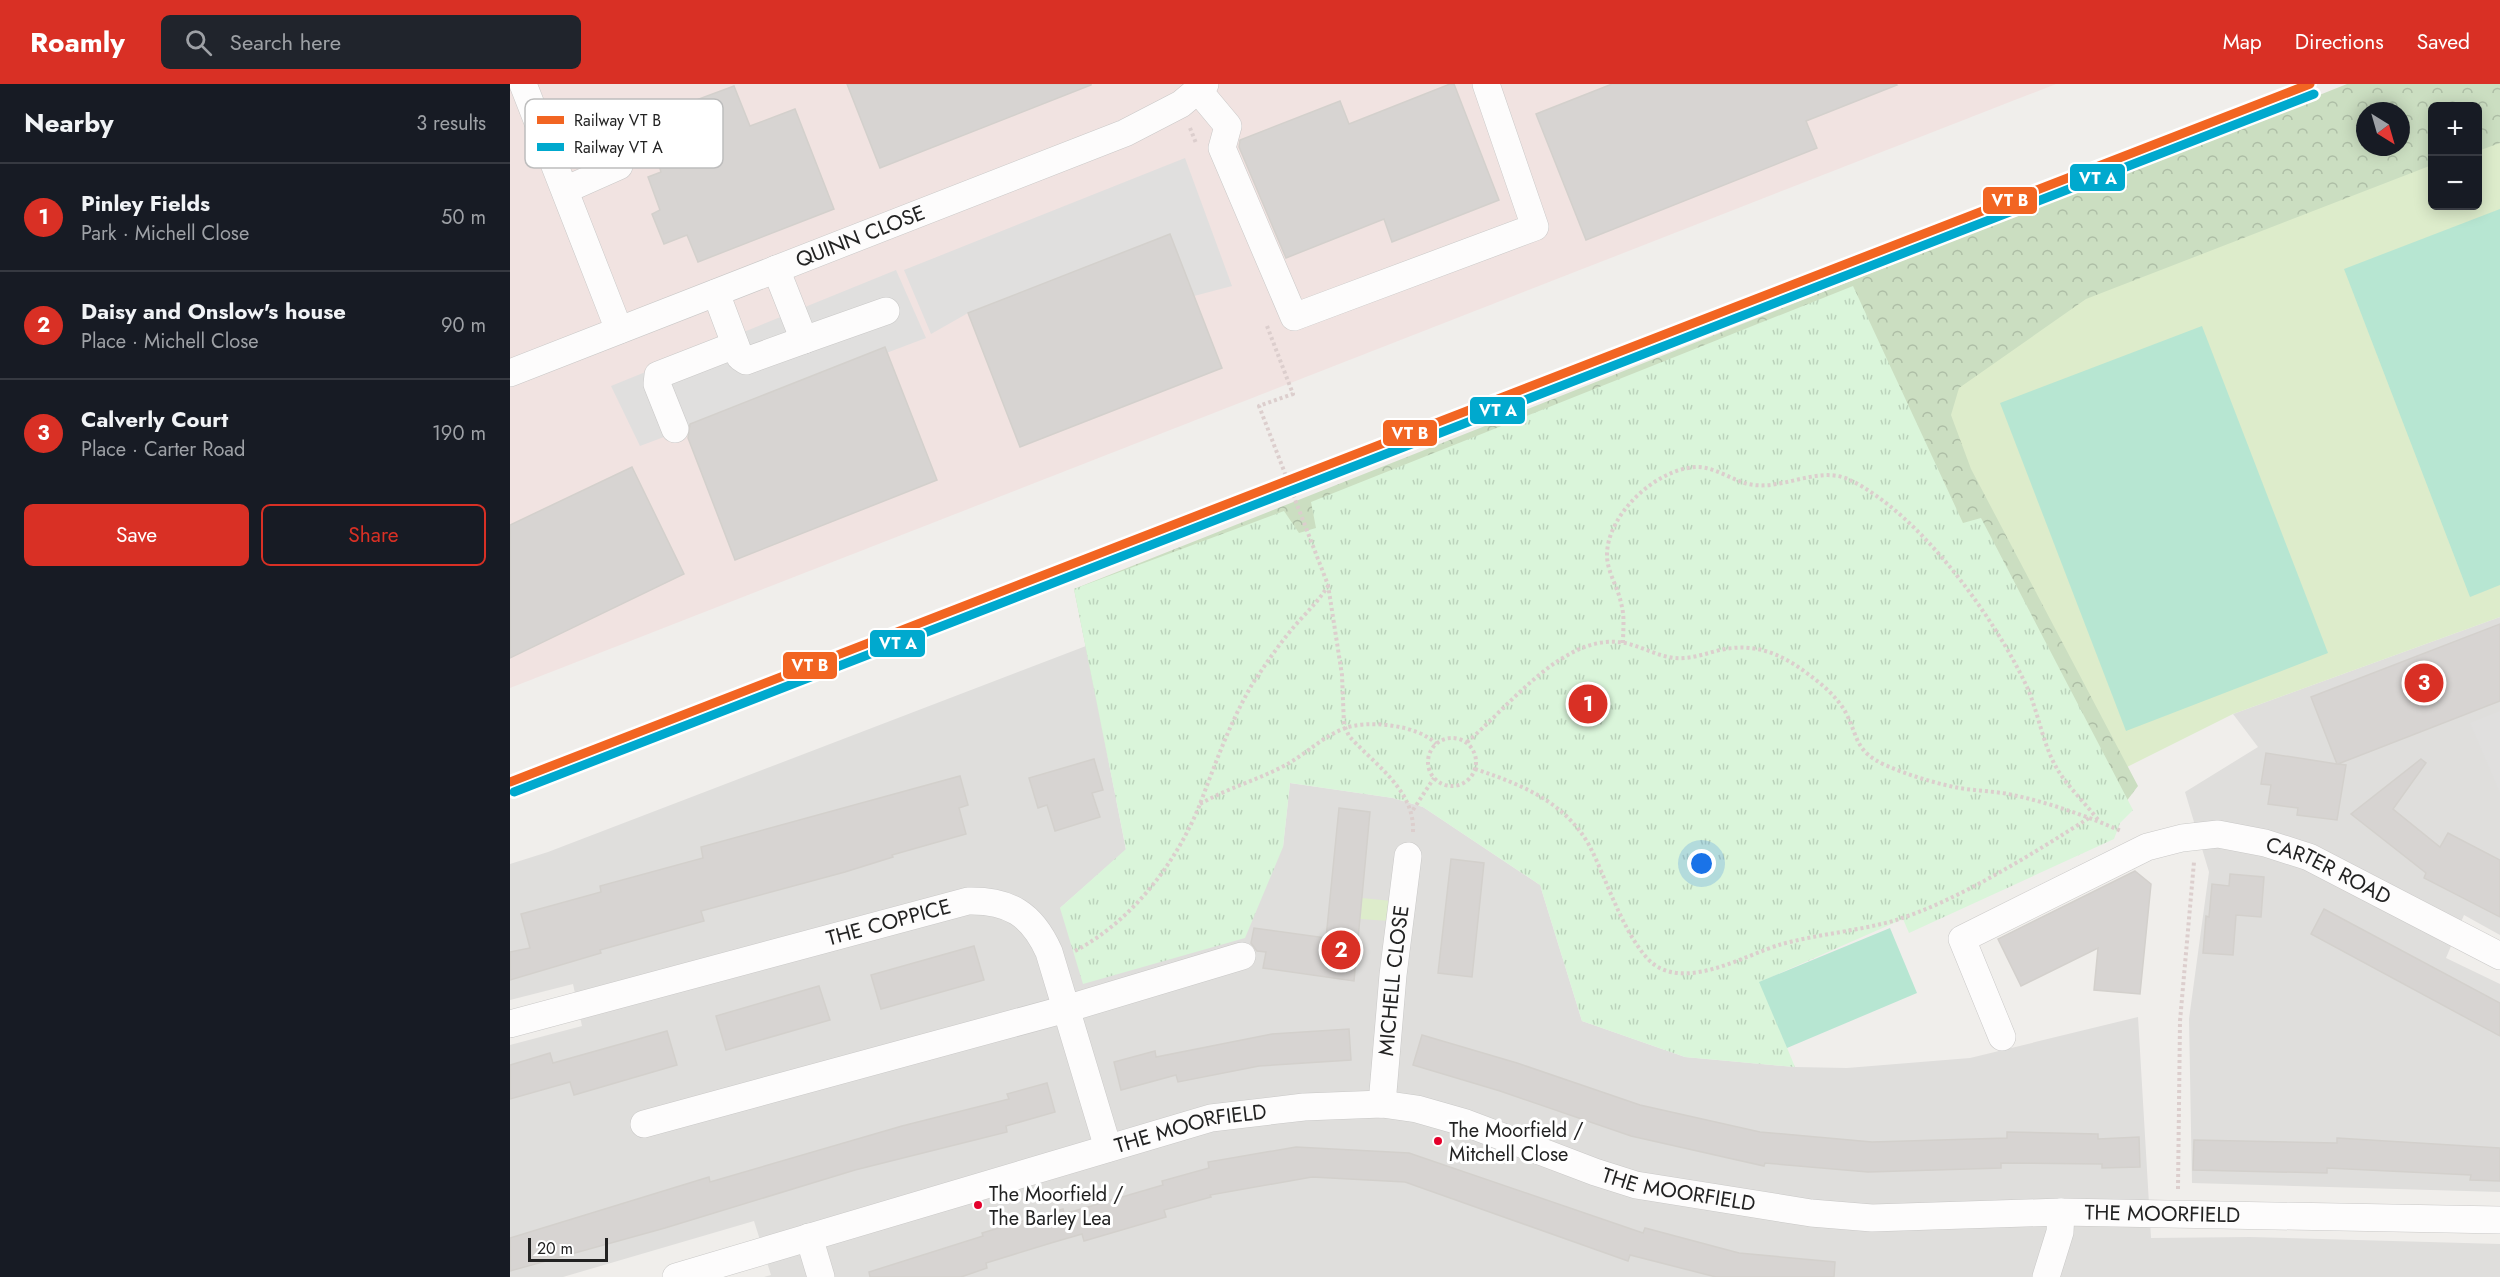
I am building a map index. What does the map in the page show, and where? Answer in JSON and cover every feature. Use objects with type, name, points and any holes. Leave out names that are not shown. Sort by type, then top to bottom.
[{"type":"street","points":[[523,84],[529,99]]},
{"type":"street","points":[[1195,93],[1228,126],[1222,148],[1294,317],[1535,227],[1486,84]]},
{"type":"street","name":"QUINN CLOSE","points":[[510,373],[1125,132],[1195,93]]},
{"type":"street","points":[[556,168],[619,330]]},
{"type":"street","points":[[565,190],[615,168]]},
{"type":"street","points":[[776,269],[804,340]]},
{"type":"street","points":[[716,293],[740,357],[746,361],[886,311]]},
{"type":"street","points":[[675,429],[657,384],[658,375],[735,345]]},
{"type":"street","name":"CARTER ROAD","points":[[2002,1037],[1962,939],[2147,847],[2196,837],[2218,834],[2265,843],[2309,857],[2500,956]]},
{"type":"street","name":"MICHELL CLOSE","points":[[1382,1104],[1408,856]]},
{"type":"street","name":"THE COPPICE","points":[[510,1024],[968,901],[989,901],[1012,908],[1028,919],[1041,933],[1108,1148]]},
{"type":"street","points":[[644,1124],[1066,1009],[1242,956]]},
{"type":"street","name":"THE MOORFIELD","points":[[676,1277],[1176,1126],[1222,1116],[1304,1107],[1382,1104],[1417,1109],[1466,1124],[1636,1185],[1743,1204],[1872,1218],[2061,1212],[2500,1220]]},
{"type":"street","points":[[2046,1277],[2060,1232],[2061,1212]]},
{"type":"street","points":[[809,1237],[821,1277]]},
{"type":"path","points":[[1195,93],[1198,149]]},
{"type":"path","points":[[1263,316],[1293,394],[1258,406],[1328,585],[1342,675],[1346,728],[1359,747],[1395,783],[1413,811]]},
{"type":"path","points":[[1623,643],[1622,604],[1609,568],[1608,543],[1621,517],[1644,489],[1656,479],[1670,472],[1699,467],[1754,485],[1776,484],[1823,475],[1848,479],[1872,494],[1913,529],[1960,578],[1975,598],[2027,687],[2049,753],[2059,772],[2099,821]]},
{"type":"path","points":[[1052,963],[1102,934],[1128,911],[1167,866],[1199,805],[1221,744],[1254,682],[1328,585]]},
{"type":"path","points":[[1467,742],[1550,667],[1575,652],[1598,643],[1623,643],[1659,656],[1682,658],[1731,648],[1752,648],[1783,656],[1810,675],[1836,698],[1846,713],[1856,742],[1870,756],[1884,764],[1927,780],[2013,795],[2090,818],[2121,830],[2147,847]]},
{"type":"path","points":[[1199,805],[1242,783],[1281,768],[1346,728],[1363,725],[1396,726],[1415,730],[1436,744]]},
{"type":"path","points":[[1447,738],[1467,742],[1474,752],[1475,769],[1470,777],[1460,785],[1451,786],[1434,778],[1428,764],[1430,753],[1436,744],[1447,738]]},
{"type":"path","points":[[1475,769],[1522,785],[1568,817],[1588,844],[1632,937],[1657,967],[1674,974],[1699,972],[1782,945],[1895,920],[1961,891],[2039,850],[2090,818]]},
{"type":"path","points":[[1408,856],[1413,833],[1413,811],[1434,778]]},
{"type":"path","points":[[2178,1214],[2180,1021],[2196,837]]},
{"type":"shaded area","points":[[510,84],[2056,84],[510,688]]},
{"type":"shaded area","points":[[1185,158],[1232,286],[1194,296],[1170,234],[968,313],[931,334],[904,270]]},
{"type":"shaded area","points":[[896,270],[926,338],[640,446],[611,386]]},
{"type":"shaded area","points":[[2500,617],[2500,935],[2464,915],[2446,958],[2500,984],[2500,1192],[2192,1183],[2189,1019],[2209,872],[2185,792],[2258,747],[2233,714]]},
{"type":"shaded area","points":[[1086,646],[1126,850],[1060,908],[1283,847],[1290,783],[1393,798],[1423,807],[1540,885],[1582,1021],[1685,1057],[1795,1067],[1847,1068],[1970,1058],[2138,1017],[2151,1238],[2250,1237],[2500,1244],[2500,1277],[764,1277],[771,1275],[754,1221],[563,1277],[510,1277],[510,1045],[582,1026],[573,984],[510,1000],[510,864],[548,852]]},
{"type":"shaded area","points":[[2500,711],[2500,793],[2470,723]]},
{"type":"green space","points":[[2347,84],[2500,84],[2500,143],[2482,150],[2482,102],[2428,102],[2428,167],[2086,299],[1959,388],[1951,415],[1971,469],[2138,786],[2116,815],[1109,762],[1074,589]]},
{"type":"green space","points":[[2351,84],[2500,84],[2500,617],[2233,714],[2115,773],[1853,286]]},
{"type":"green space","points":[[2500,209],[2500,585],[2470,597],[2344,269]]},
{"type":"green space","points":[[1853,286],[1963,523],[1981,518],[2133,810],[2120,823],[2114,839],[1909,933],[1903,919],[1760,982],[1795,1067],[1685,1057],[1582,1021],[1540,885],[1423,807],[1393,798],[1290,783],[1283,847],[1245,938],[1083,984],[1060,908],[1126,849],[1074,589],[1284,511],[1299,533],[1316,528],[1311,502]]},
{"type":"green space","points":[[2202,326],[2328,653],[2126,731],[2000,403]]},
{"type":"green space","points":[[1362,898],[1392,901],[1389,921],[1360,919]]},
{"type":"green space","points":[[1890,928],[1917,993],[1787,1048],[1759,982]]},
{"type":"building","points":[[847,84],[1091,84],[1091,85],[880,168]]},
{"type":"building","points":[[1454,84],[1499,200],[1392,242],[1384,219],[1286,258],[1239,147],[1240,140],[1340,101],[1349,124]]},
{"type":"building","points":[[1612,84],[1897,85],[1806,121],[1817,148],[1586,240],[1536,114]]},
{"type":"building","points":[[734,86],[750,126],[795,109],[834,209],[698,262],[687,235],[664,244],[652,214],[660,210],[648,177],[661,172],[660,168],[723,168],[723,99],[699,99]]},
{"type":"building","points":[[1170,234],[1222,368],[1020,447],[968,313]]},
{"type":"building","points":[[885,347],[937,480],[735,560],[688,438],[690,424]]},
{"type":"building","points":[[632,467],[684,574],[510,658],[510,525]]},
{"type":"building","points":[[2500,624],[2500,701],[2338,764],[2346,765],[2337,820],[2297,815],[2298,808],[2268,804],[2271,785],[2261,784],[2266,753],[2337,764],[2311,697]]},
{"type":"building","points":[[1094,759],[1103,790],[1092,793],[1100,817],[1055,831],[1047,805],[1038,808],[1029,778]]},
{"type":"building","points":[[2421,759],[2426,763],[2393,809],[2440,847],[2448,833],[2500,860],[2500,917],[2424,878],[2426,873],[2351,814]]},
{"type":"building","points":[[960,776],[968,805],[959,808],[966,834],[892,855],[893,857],[845,872],[701,911],[704,921],[600,950],[601,953],[510,980],[510,952],[530,948],[521,914],[601,892],[600,886],[703,858],[701,847]]},
{"type":"building","points":[[1339,808],[1370,812],[1354,981],[1263,968],[1266,952],[1257,951],[1251,943],[1254,928],[1326,938]]},
{"type":"building","points":[[1451,859],[1484,863],[1472,977],[1438,973]]},
{"type":"building","points":[[2135,871],[2151,884],[2140,994],[2094,990],[2098,948],[2021,986],[1998,939]]},
{"type":"building","points":[[2230,874],[2264,877],[2261,917],[2236,915],[2233,955],[2203,953],[2206,916],[2209,917],[2212,884],[2229,886]]},
{"type":"building","points":[[2324,909],[2500,1003],[2500,1036],[2311,934]]},
{"type":"building","points":[[974,946],[984,980],[881,1009],[871,975]]},
{"type":"building","points":[[819,986],[830,1020],[726,1050],[716,1016]]},
{"type":"building","points":[[1349,1029],[1351,1060],[1259,1066],[1178,1082],[1176,1075],[1121,1090],[1114,1062],[1155,1051],[1156,1057],[1272,1034]]},
{"type":"building","points":[[667,1031],[677,1065],[574,1095],[570,1082],[510,1099],[510,1065],[550,1053],[553,1063]]},
{"type":"building","points":[[1422,1035],[1517,1063],[1640,1105],[1760,1132],[1872,1142],[2007,1138],[2007,1132],[2098,1134],[2098,1139],[2139,1137],[2140,1167],[2102,1168],[2102,1164],[2001,1163],[2001,1168],[1868,1172],[1765,1163],[1764,1166],[1631,1136],[1500,1091],[1413,1065]]},
{"type":"building","points":[[1047,1083],[1055,1112],[1006,1126],[1007,1132],[855,1170],[665,1228],[510,1271],[510,1238],[709,1177],[710,1182],[902,1126],[1009,1099],[1007,1094]]},
{"type":"building","points":[[2337,1138],[2500,1148],[2500,1181],[2470,1180],[2471,1175],[2327,1168],[2327,1173],[2193,1170],[2194,1140],[2337,1143]]},
{"type":"building","points":[[1296,1147],[1409,1153],[1643,1233],[1645,1228],[1739,1253],[1835,1262],[1834,1277],[1716,1277],[1630,1255],[1628,1261],[1405,1182],[1312,1177],[1210,1195],[1211,1197],[1164,1210],[1166,1217],[1084,1241],[1082,1234],[1051,1243],[986,1263],[987,1268],[961,1277],[870,1277],[869,1272],[983,1236],[982,1233],[1063,1209],[1064,1214],[1163,1185],[1162,1181],[1209,1168],[1208,1162]]},
{"type":"transit line","points":[[510,782],[2310,84]]},
{"type":"transit line","points":[[514,792],[2314,94]]},
{"type":"place","name":"Calverly Court","points":[[2424,683]]},
{"type":"place","name":"Pinley Fields","points":[[1588,704]]},
{"type":"place","name":"Daisy and Onslow's house","points":[[1341,950]]},
{"type":"place","name":"The Moorfield / Mitchell Close","points":[[1438,1141]]},
{"type":"place","name":"The Moorfield / The Barley Lea","points":[[978,1205]]}]
